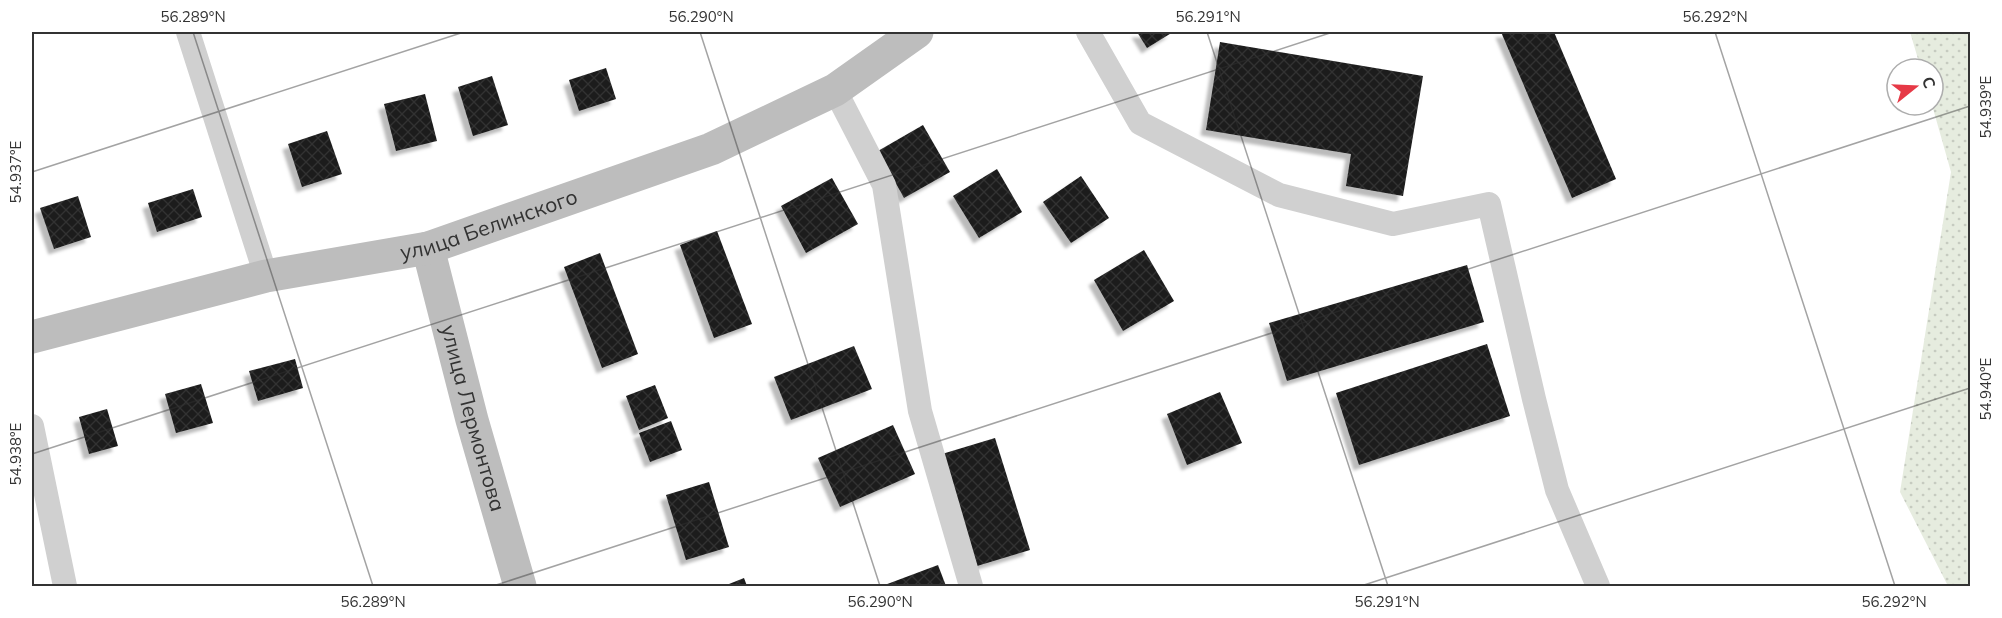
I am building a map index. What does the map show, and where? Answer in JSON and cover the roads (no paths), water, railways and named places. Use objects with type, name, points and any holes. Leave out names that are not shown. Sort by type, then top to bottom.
[{"type":"street","points":[[188,32],[266,276]]},
{"type":"street","name":"улица Белинского","points":[[32,337],[266,276],[428,248],[711,149],[835,90],[917,32]]},
{"type":"street","points":[[1088,32],[1140,123],[1279,195],[1393,224],[1489,204],[1557,490],[1598,586]]},
{"type":"street","points":[[835,90],[884,185],[920,411],[972,586]]},
{"type":"street","name":"улица Лермонтова","points":[[428,248],[472,420],[520,586]]},
{"type":"street","points":[[32,426],[65,586]]}]
